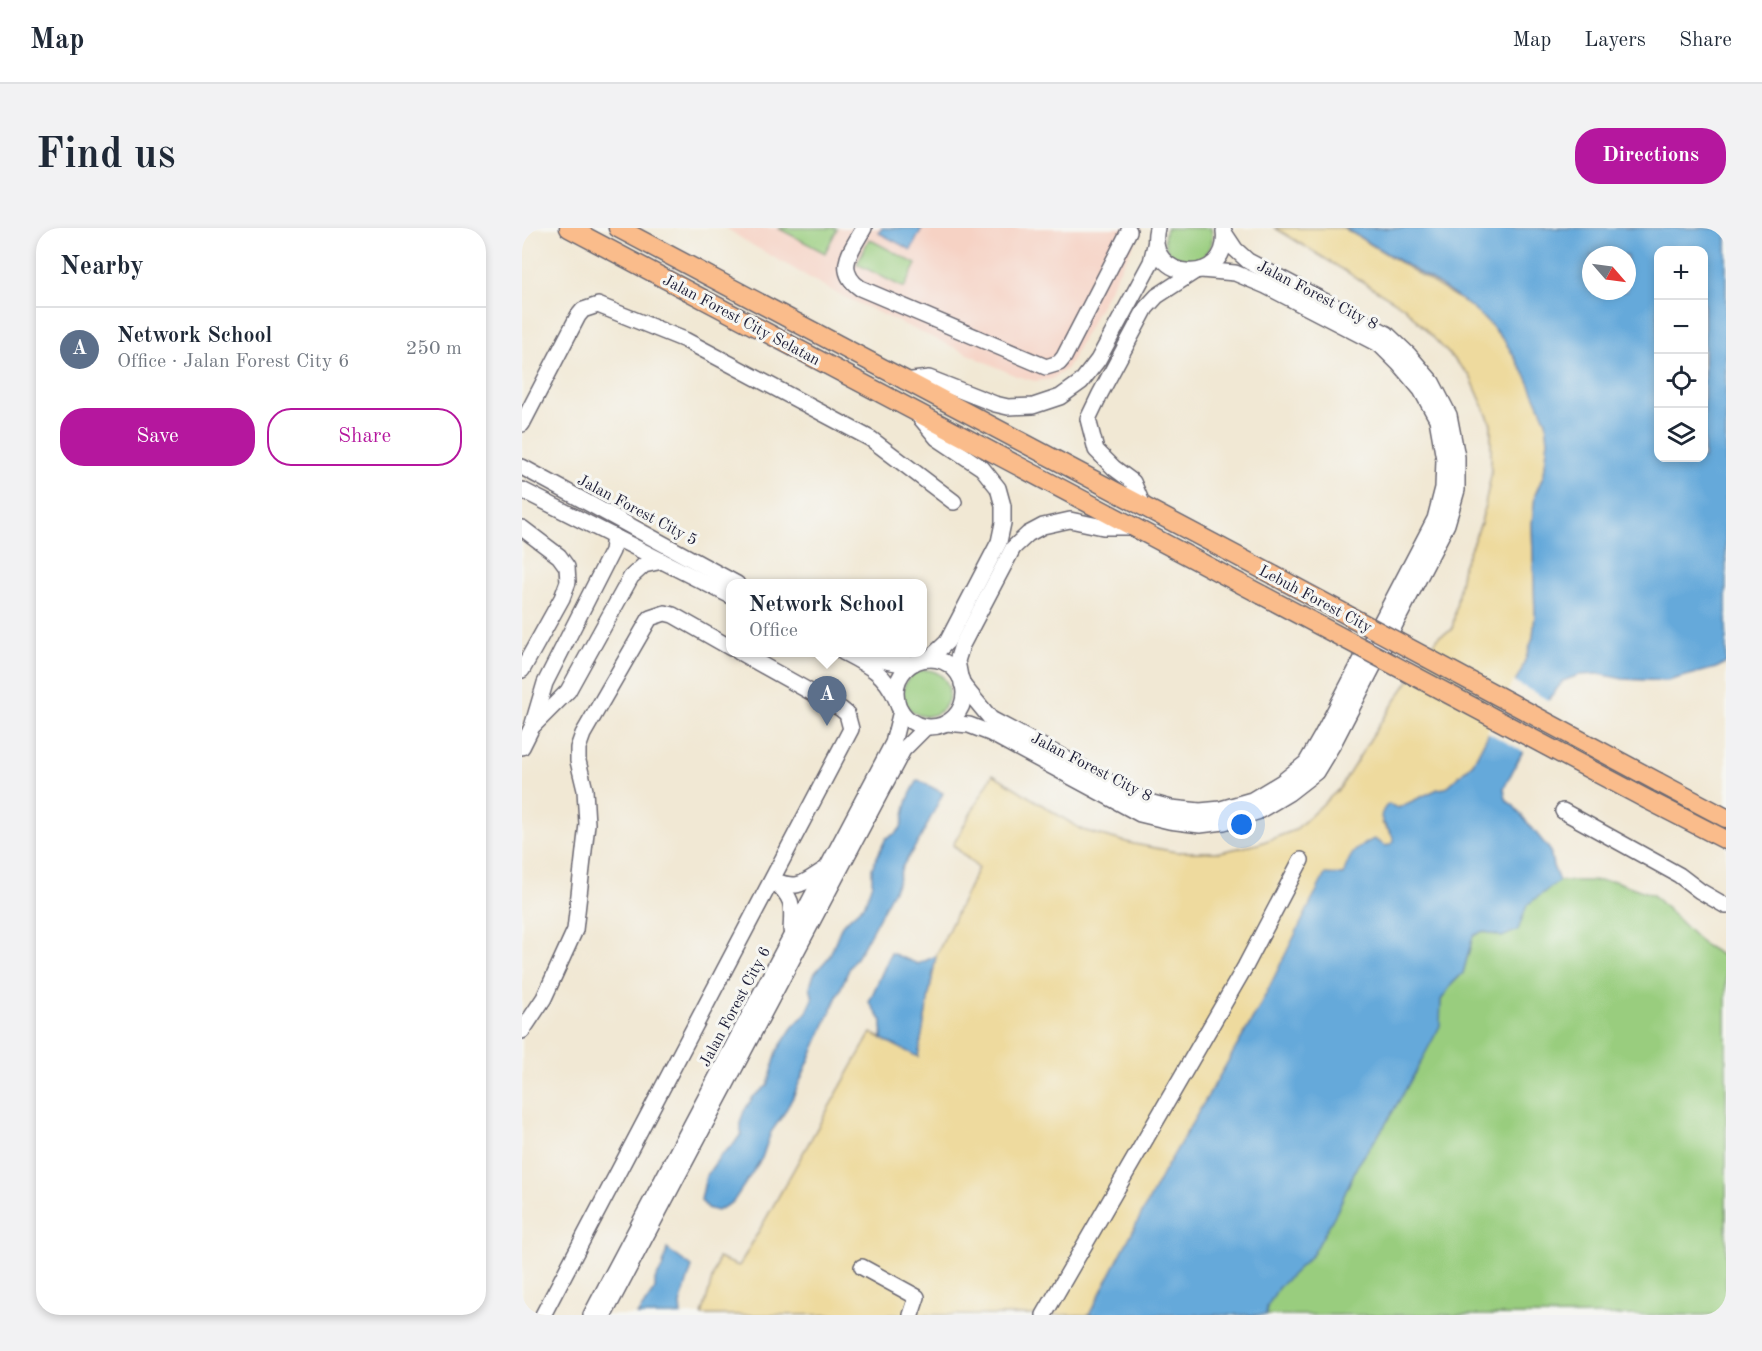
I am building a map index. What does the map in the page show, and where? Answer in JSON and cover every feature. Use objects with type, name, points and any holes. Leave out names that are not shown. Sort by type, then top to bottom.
[{"type":"main road","name":"Jalan Forest City Selatan","points":[[569,228],[915,410]]},
{"type":"main road","name":"Jalan Forest City Selatan","points":[[618,228],[904,381]]},
{"type":"main road","name":"Lebuh Forest City","points":[[904,381],[1273,575],[1726,818]]},
{"type":"main road","name":"Lebuh Forest City","points":[[915,410],[1648,801],[1726,840]]},
{"type":"street","points":[[864,228],[846,265],[847,274],[852,283],[1046,367],[1059,363],[1064,357],[1128,229]]},
{"type":"street","points":[[1144,508],[1134,482],[1114,468],[1096,450],[1088,419],[1146,308],[1157,296],[1208,267],[1223,249],[1224,231]]},
{"type":"street","name":"Jalan Forest City 8","points":[[946,723],[969,725],[990,733],[1140,814],[1200,825],[1224,822],[1257,812],[1281,798],[1316,772],[1333,744],[1447,524],[1457,490],[1457,457],[1449,415],[1432,382],[1387,334],[1248,261],[1235,249],[1224,231]]},
{"type":"street","points":[[904,381],[928,378],[1008,407],[1033,406],[1060,397],[1081,382],[1098,360],[1151,262],[1157,234]]},
{"type":"street","name":"Jalan Forest City 8","points":[[961,680],[991,719],[1145,801],[1171,808],[1200,811],[1221,809],[1252,800],[1282,782],[1306,763],[1435,519],[1444,478],[1444,459],[1437,419],[1421,390],[1380,345],[1266,286],[1235,273],[1179,270],[1166,262],[1161,255],[1157,234]]},
{"type":"street","points":[[522,424],[578,316],[590,306],[598,305],[685,340],[871,438],[954,502]]},
{"type":"street","points":[[915,410],[937,438],[982,468],[998,488],[1003,506],[999,542],[947,642],[927,657]]},
{"type":"street","name":"Jalan Forest City 5","points":[[522,467],[729,579]]},
{"type":"street","name":"Jalan Forest City 5","points":[[522,490],[726,593]]},
{"type":"street","points":[[522,500],[538,498]]},
{"type":"street","points":[[853,657],[881,675],[890,685],[900,707],[916,724],[926,726],[946,723],[961,706],[963,699],[957,661],[962,645],[1013,548],[1028,534],[1043,526],[1070,520],[1103,526],[1134,526]]},
{"type":"street","points":[[522,528],[559,556],[567,567],[568,582],[562,598],[522,670]]},
{"type":"street","points":[[522,747],[532,727],[545,683],[592,595],[612,551],[614,536]]},
{"type":"street","points":[[532,727],[568,691],[631,577],[644,565],[663,561]]},
{"type":"street","points":[[592,595],[615,606]]},
{"type":"street","points":[[522,1031],[544,998],[575,930],[587,824],[585,790],[578,761],[578,748],[583,735],[650,618],[665,613],[673,615],[726,645]]},
{"type":"street","points":[[563,649],[585,661]]},
{"type":"street","points":[[543,1315],[849,736],[850,721],[846,714],[748,657]]},
{"type":"street","points":[[875,657],[885,662],[898,664],[921,661],[943,662],[950,666],[961,680]]},
{"type":"street","points":[[900,707],[897,687],[899,680],[903,673],[926,657]]},
{"type":"street","name":"Jalan Forest City 6","points":[[591,1315],[893,743],[900,707]]},
{"type":"street","name":"Jalan Forest City 6","points":[[604,1315],[903,750],[926,726]]},
{"type":"street","points":[[1563,811],[1679,875],[1726,906]]},
{"type":"street","points":[[1044,1315],[1245,967],[1300,860]]},
{"type":"street","points":[[772,880],[798,886],[826,869]]},
{"type":"street","points":[[772,880],[787,893],[791,903],[790,937]]},
{"type":"street","points":[[862,1267],[916,1297],[911,1315]]},
{"type":"shaded area","points":[[726,228],[1142,228],[1067,368],[1052,379],[1035,381],[1016,376],[838,294]]},
{"type":"green space","points":[[778,228],[835,228],[837,229],[825,253]]},
{"type":"green space","points":[[1166,228],[1211,228],[1212,243],[1207,253],[1198,259],[1188,261],[1177,259],[1169,252],[1165,242]]},
{"type":"green space","points":[[869,239],[916,264],[904,288],[857,264]]},
{"type":"green space","points":[[926,670],[942,677],[949,693],[942,709],[926,716],[910,709],[903,693],[910,677]]},
{"type":"green space","points":[[1559,881],[1615,881],[1653,895],[1704,945],[1726,958],[1726,1315],[1229,1315],[1313,1254],[1337,1211],[1357,1166],[1385,1125],[1439,1027],[1441,1000],[1463,973],[1473,936],[1483,931],[1502,937],[1527,905]]},
{"type":"sand","points":[[1275,228],[1344,228],[1467,304],[1489,323],[1506,343],[1526,376],[1546,421],[1548,440],[1544,474],[1535,495],[1532,524],[1535,613],[1533,638],[1522,669],[1473,763],[1446,788],[1438,789],[1398,808],[1382,823],[1393,836],[1394,841],[1391,845],[1386,846],[1343,875],[1325,875],[1258,1010],[1163,1173],[1089,1315],[702,1315],[718,1258],[739,1266],[871,1033],[918,1056],[936,956],[978,868],[953,845],[993,774],[1082,830],[1134,844],[1176,852],[1220,852],[1258,844],[1295,830],[1340,788],[1439,636],[1452,630],[1463,566],[1481,523],[1491,476],[1491,424],[1470,376],[1404,307]]},
{"type":"water","points":[[882,228],[922,228],[911,250],[879,233]]},
{"type":"water","points":[[1344,228],[1726,228],[1726,663],[1716,668],[1667,681],[1623,679],[1599,674],[1579,675],[1563,681],[1550,698],[1504,788],[1507,800],[1550,850],[1559,881],[1527,905],[1518,930],[1502,937],[1483,931],[1473,936],[1463,973],[1441,1000],[1440,1026],[1410,1082],[1385,1125],[1357,1166],[1337,1211],[1313,1254],[1278,1288],[1267,1307],[1266,1315],[1089,1315],[1163,1173],[1258,1010],[1325,874],[1343,875],[1353,853],[1374,839],[1386,846],[1394,841],[1381,815],[1388,804],[1398,808],[1438,789],[1446,788],[1473,763],[1522,669],[1533,638],[1535,613],[1532,524],[1535,495],[1544,474],[1548,440],[1546,421],[1526,376],[1506,343],[1489,323],[1467,304]]},
{"type":"water","points":[[918,780],[943,793],[920,839],[902,867],[897,884],[850,967],[793,1097],[771,1132],[762,1158],[733,1202],[717,1211],[707,1208],[701,1200],[706,1176],[721,1155],[734,1144],[741,1134],[741,1120],[753,1097],[768,1085],[777,1051],[792,1028],[807,1012],[813,999],[810,987],[814,974],[829,957],[842,925],[865,904],[872,883],[872,868],[886,838],[900,828],[908,800]]},
{"type":"water","points":[[891,953],[918,964],[936,956],[918,1057],[882,1039],[882,1021],[869,1002]]},
{"type":"water","points":[[667,1249],[692,1267],[680,1304],[681,1315],[637,1315],[655,1289],[655,1280],[662,1269]]},
{"type":"pier","points":[[1513,681],[1552,702],[1526,753],[1487,732]]},
{"type":"place","name":"Network School","points":[[827,726]]}]
